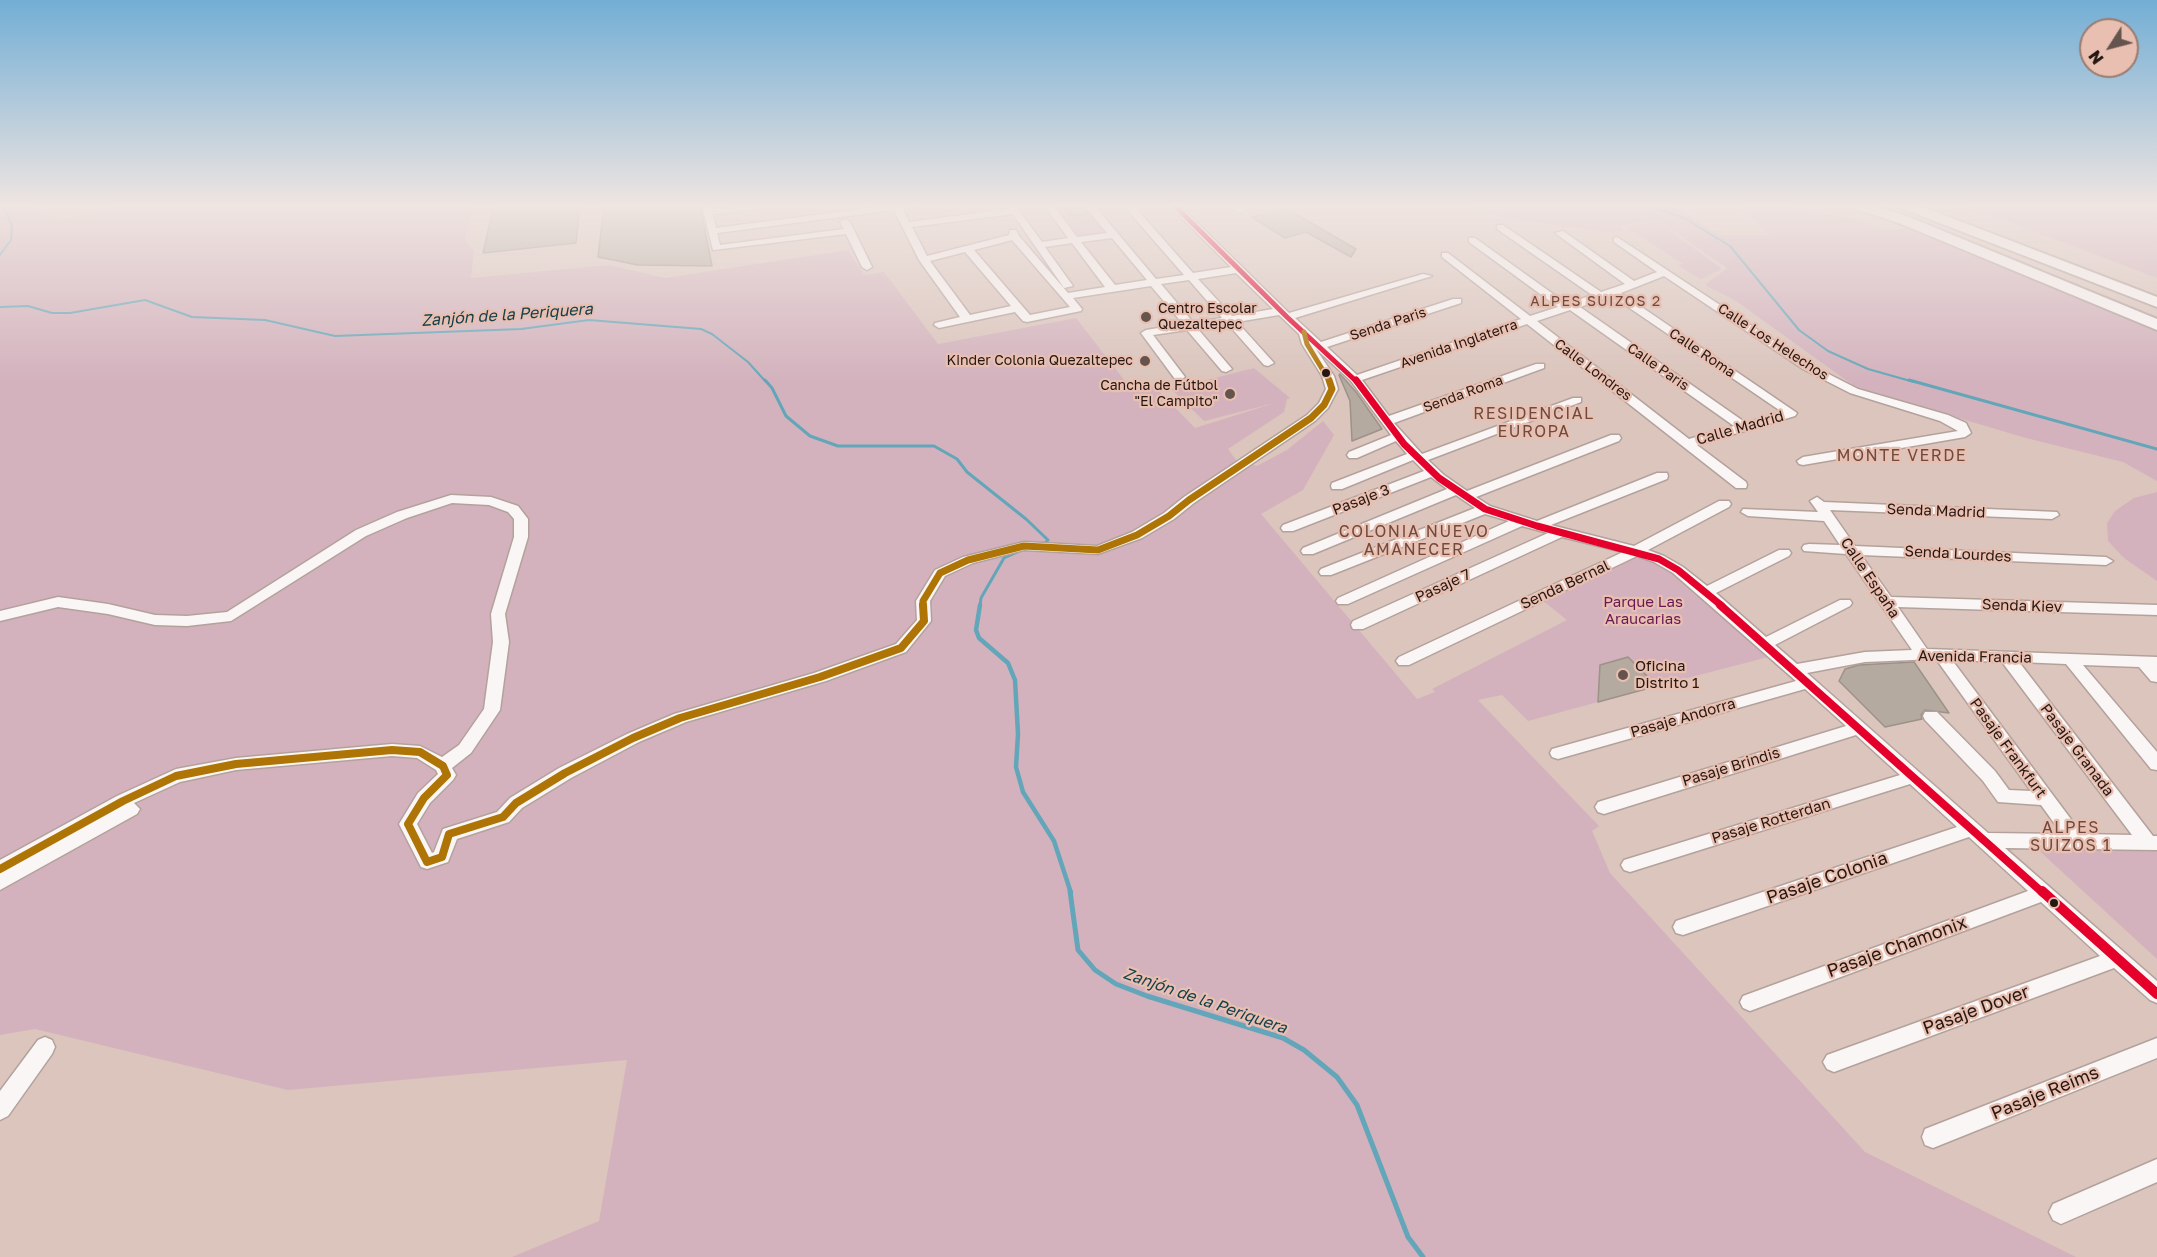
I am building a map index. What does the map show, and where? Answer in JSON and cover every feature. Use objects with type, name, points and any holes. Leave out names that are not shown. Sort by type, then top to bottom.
[{"type":"highway","points":[[2010,264],[2157,324]]},
{"type":"highway","points":[[2058,264],[2157,302]]},
{"type":"street","points":[[927,264],[967,319]]},
{"type":"street","points":[[980,264],[1027,319],[1077,309],[1051,264]]},
{"type":"street","points":[[1041,264],[1071,296]]},
{"type":"street","points":[[1093,264],[1112,289]]},
{"type":"street","points":[[1138,264],[1226,369]]},
{"type":"street","points":[[1179,264],[1268,363]]},
{"type":"street","points":[[1234,264],[1355,379],[1398,436],[1433,472],[1485,508],[1537,526],[1636,551],[1659,559],[1678,570],[1706,592],[2157,993]]},
{"type":"street","name":"Calle Londres","points":[[1456,264],[1741,485]]},
{"type":"street","name":"Calle Paris","points":[[1506,264],[1744,427]]},
{"type":"street","points":[[1552,264],[1600,297]]},
{"type":"street","points":[[1603,264],[1633,285]]},
{"type":"street","points":[[1652,264],[1665,272]]},
{"type":"street","points":[[1071,296],[1240,269]]},
{"type":"street","name":"Avenida Inglaterra","points":[[1355,379],[1600,297],[1665,272]]},
{"type":"street","name":"Calle Los Helechos","points":[[1665,272],[1807,367],[1854,391],[1944,418],[1962,426],[1965,433],[1803,461]]},
{"type":"street","points":[[1179,377],[1146,333],[1285,314],[1427,276]]},
{"type":"street","name":"Calle Roma","points":[[1613,292],[1791,414]]},
{"type":"street","name":"Senda Paris","points":[[1319,346],[1457,301]]},
{"type":"street","points":[[939,325],[1018,308]]},
{"type":"street","points":[[0,869],[158,783],[201,769],[270,760],[392,750],[420,752],[443,766],[447,775],[424,798],[408,825],[427,862],[442,857],[449,834],[503,817],[516,803],[555,779],[633,738],[680,718],[820,677],[901,648],[924,621],[923,601],[940,573],[968,560],[1024,546],[1098,550],[1137,535],[1169,516],[1189,500],[1311,418],[1324,405],[1332,389],[1328,376],[1307,344],[1304,332]]},
{"type":"street","name":"Senda Roma","points":[[1387,422],[1540,366]]},
{"type":"street","points":[[1337,486],[1577,400]]},
{"type":"street","name":"Calle Madrid","points":[[1689,443],[1791,414]]},
{"type":"street","points":[[1353,455],[1398,436]]},
{"type":"street","points":[[1308,551],[1615,438]]},
{"type":"street","name":"Pasaje 3","points":[[1288,528],[1433,472]]},
{"type":"street","points":[[1537,526],[1662,476]]},
{"type":"street","points":[[0,616],[58,602],[108,609],[155,620],[188,621],[231,615],[361,533],[402,515],[451,499],[491,501],[513,509],[521,519],[521,537],[498,614],[501,642],[492,710],[465,749],[443,766]]},
{"type":"street","name":"Senda Bernal","points":[[1404,661],[1636,551],[1724,504]]},
{"type":"street","points":[[1326,572],[1485,508]]},
{"type":"street","name":"Senda Madrid","points":[[1748,512],[1822,508],[2052,515]]},
{"type":"street","name":"Calle España","points":[[1822,508],[1886,602],[1931,655]]},
{"type":"street","points":[[1343,601],[1521,521]]},
{"type":"street","name":"Pasaje 7","points":[[1358,625],[1561,532]]},
{"type":"street","name":"Senda Lourdes","points":[[1809,548],[2106,561]]},
{"type":"street","points":[[1706,592],[1784,553]]},
{"type":"street","name":"Senda Kiev","points":[[1886,602],[2157,610]]},
{"type":"street","points":[[1764,644],[1845,603]]},
{"type":"street","name":"Avenida Francia","points":[[1794,670],[1865,657],[1931,655],[2150,662]]},
{"type":"street","name":"Pasaje Frankfurt","points":[[1931,655],[2077,841]]},
{"type":"street","name":"Pasaje Granada","points":[[2007,657],[2153,843]]},
{"type":"street","points":[[2070,659],[2157,764]]},
{"type":"street","points":[[2150,662],[2157,676]]},
{"type":"street","name":"Pasaje Andorra","points":[[1558,753],[1809,683]]},
{"type":"street","points":[[1931,716],[1989,776],[2004,797],[2044,798]]},
{"type":"street","name":"Pasaje Brindis","points":[[1604,807],[1859,728]]},
{"type":"street","points":[[0,882],[201,769]]},
{"type":"street","name":"Pasaje Rotterdan","points":[[1630,865],[1913,777]]},
{"type":"street","name":"Pasaje Colonia","points":[[1683,927],[1978,834],[2077,841],[2153,843]]},
{"type":"street","name":"Pasaje Chamonix","points":[[1750,1002],[2043,892]]},
{"type":"street","name":"Pasaje Dover","points":[[1834,1062],[2118,958]]},
{"type":"street","points":[[0,1109],[45,1047]]},
{"type":"street","name":"Pasaje Reims","points":[[1934,1137],[2157,1048]]},
{"type":"street","points":[[2061,1212],[2157,1170]]},
{"type":"green space","name":"Parque Las Araucarias","points":[[0,264],[473,264],[471,278],[609,265],[665,278],[759,264],[857,264],[864,275],[884,272],[938,344],[1076,318],[1125,381],[1153,385],[1195,428],[1275,403],[1204,421],[1171,389],[1254,368],[1290,398],[1287,399],[1284,412],[1228,449],[1236,460],[1257,466],[1287,450],[1323,421],[1334,435],[1303,490],[1261,514],[1417,699],[1435,692],[1432,689],[1567,620],[1542,600],[1637,555],[1675,571],[1772,656],[1657,686],[1628,658],[1600,665],[1598,702],[1528,721],[1502,695],[1478,700],[1599,826],[1592,831],[1610,873],[1865,1152],[2076,1257],[512,1257],[599,1221],[627,1060],[288,1090],[35,1029],[0,1035]]},
{"type":"green space","points":[[1715,264],[1722,269],[1701,279],[1677,265]]},
{"type":"green space","points":[[1721,264],[1999,264],[2157,328],[2157,481],[2123,462],[2026,438],[1857,388],[1736,301],[1705,285],[1727,268]]},
{"type":"green space","points":[[2119,264],[2157,264],[2157,278]]},
{"type":"green space","points":[[2157,492],[2157,581],[2124,558],[2108,541],[2107,523],[2115,511],[2134,498]]},
{"type":"green space","points":[[2033,845],[2157,848],[2157,959]]},
{"type":"building","points":[[631,264],[712,264],[712,266]]},
{"type":"building","points":[[1340,374],[1382,429],[1352,441],[1350,401]]},
{"type":"building","name":"Oficina Distrito 1","points":[[1628,657],[1657,686],[1598,702],[1600,665]]},
{"type":"building","points":[[1914,662],[1949,713],[1925,710],[1921,715],[1922,719],[1885,727],[1839,681],[1845,669],[1859,665]]},
{"type":"waterway","points":[[1745,264],[1799,330],[1828,351],[1868,369],[1914,382]]},
{"type":"waterway","name":"Zanjón de la Periquera","points":[[0,307],[28,306],[52,313],[70,313],[145,300],[192,317],[265,320],[335,336],[521,329],[589,320],[701,329],[712,334],[748,362],[766,382]]},
{"type":"waterway","name":"Zanjón de la Periquera","points":[[765,380],[772,388],[786,416],[810,436],[838,446],[934,446],[957,459],[967,472],[1026,519],[1048,540],[1043,545]]},
{"type":"waterway","points":[[1909,380],[2157,449]]},
{"type":"waterway","name":"Zanjón de la Periquera","points":[[980,606],[981,598],[1004,558],[1024,549]]},
{"type":"waterway","name":"Zanjón de la Periquera","points":[[980,605],[976,630],[979,638],[1008,663],[1015,680],[1018,734],[1016,767],[1023,792],[1054,841],[1071,893]]},
{"type":"waterway","name":"Zanjón de la Periquera","points":[[1070,891],[1078,950],[1095,970],[1116,984],[1147,996],[1283,1038],[1304,1050],[1337,1077],[1357,1105],[1408,1237],[1423,1257]]},
{"type":"transit line","points":[[1233,264],[1355,379],[1404,444],[1439,478],[1485,509],[1537,526],[1636,551],[1659,559],[1678,570],[1706,592],[2157,994]]},
{"type":"transit line","points":[[0,869],[123,801],[176,776],[236,764],[392,750],[420,752],[443,766],[447,775],[424,798],[408,824],[427,862],[442,857],[449,834],[503,817],[516,803],[565,773],[633,738],[680,718],[820,677],[901,648],[924,621],[923,601],[940,573],[968,560],[1024,546],[1098,550],[1137,535],[1169,516],[1189,500],[1311,418],[1324,405],[1332,389],[1328,376],[1307,344],[1304,332]]},
{"type":"place","name":"Centro Escolar Quezaltepec","points":[[1146,317]]},
{"type":"place","name":"Kinder Colonia Quezaltepec","points":[[1145,361]]},
{"type":"place","name":"Cancha de Fútbol \"El Campito\"","points":[[1230,394]]},
{"type":"place","name":"Oficina Distrito 1","points":[[1623,675]]},
{"type":"district","name":"ALPES SUIZOS 2","points":[[1596,302]]},
{"type":"district","name":"RESIDENCIAL EUROPA","points":[[1534,423]]},
{"type":"district","name":"MONTE VERDE","points":[[1902,456]]},
{"type":"district","name":"COLONIA NUEVO AMANECER","points":[[1414,541]]},
{"type":"district","name":"ALPES SUIZOS 1","points":[[2071,837]]}]
